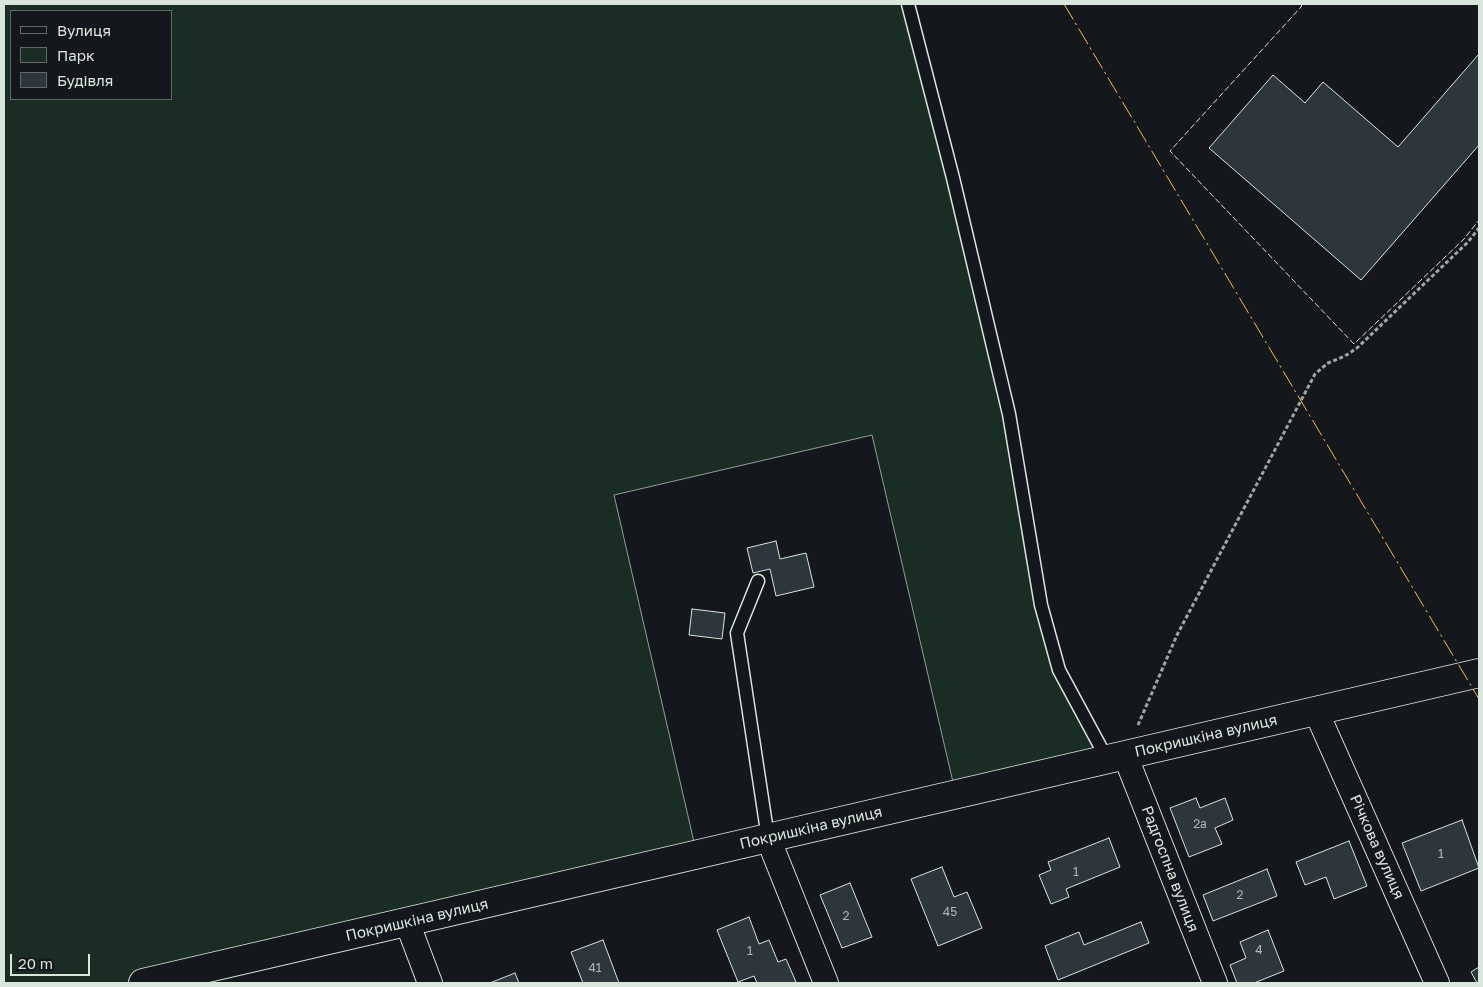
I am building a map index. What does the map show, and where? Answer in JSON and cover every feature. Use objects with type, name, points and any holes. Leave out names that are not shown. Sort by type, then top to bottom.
[{"type":"street","name":"Покришкіна вулиця","points":[[143,983],[1479,673]]},
{"type":"street","name":"Річкова вулиця","points":[[1316,710],[1437,983]]},
{"type":"street","name":"Радгоспна вулиця","points":[[1116,757],[1215,983]]},
{"type":"street","points":[[768,838],[826,983]]},
{"type":"street","points":[[406,922],[430,983]]},
{"type":"lane","points":[[908,4],[1009,414],[1041,605],[1059,670],[1116,757]]},
{"type":"lane","points":[[758,581],[737,633],[768,838]]},
{"type":"path","points":[[1116,757],[1177,635],[1315,374],[1328,363],[1345,356],[1357,348],[1468,242],[1479,228]]},
{"type":"green space","points":[[4,4],[908,4],[953,178],[1059,670],[1107,759],[956,795],[872,435],[614,495],[697,855],[143,983],[4,983]]},
{"type":"building","points":[[1479,54],[1479,145],[1361,280],[1209,148],[1273,75],[1305,103],[1323,82],[1398,147]]},
{"type":"building","points":[[776,541],[780,559],[806,553],[814,587],[776,596],[770,569],[753,573],[747,548]]},
{"type":"building","points":[[692,609],[725,613],[722,639],[689,635]]},
{"type":"building","points":[[1196,798],[1200,808],[1225,798],[1233,820],[1215,828],[1222,844],[1189,857],[1170,808]]},
{"type":"building","points":[[1462,820],[1479,868],[1421,891],[1402,843]]},
{"type":"building","points":[[1109,838],[1120,867],[1066,889],[1069,897],[1051,904],[1039,875],[1051,870],[1048,862]]},
{"type":"building","points":[[1349,841],[1367,886],[1334,899],[1326,877],[1305,885],[1296,862]]},
{"type":"building","points":[[942,867],[954,897],[967,892],[982,928],[938,946],[911,879]]},
{"type":"building","points":[[1267,869],[1277,896],[1213,921],[1203,895]]},
{"type":"building","points":[[850,883],[872,937],[842,948],[820,895]]},
{"type":"building","points":[[749,917],[759,944],[769,940],[778,962],[786,959],[796,982],[757,983],[754,976],[738,982],[717,930]]},
{"type":"building","points":[[1141,922],[1149,943],[1058,980],[1045,946],[1079,932],[1084,945]]},
{"type":"building","points":[[1268,930],[1284,971],[1254,983],[1237,983],[1230,965],[1246,958],[1240,942]]},
{"type":"building","points":[[603,940],[619,983],[583,983],[571,952]]},
{"type":"building","points":[[1479,967],[1479,983],[1477,983],[1471,972]]},
{"type":"building","points":[[515,973],[519,983],[490,983]]},
{"type":"fence","points":[[1302,4],[1170,151],[1354,344],[1464,239],[1479,220]]},
{"type":"power","points":[[1064,4],[1479,699]]}]
